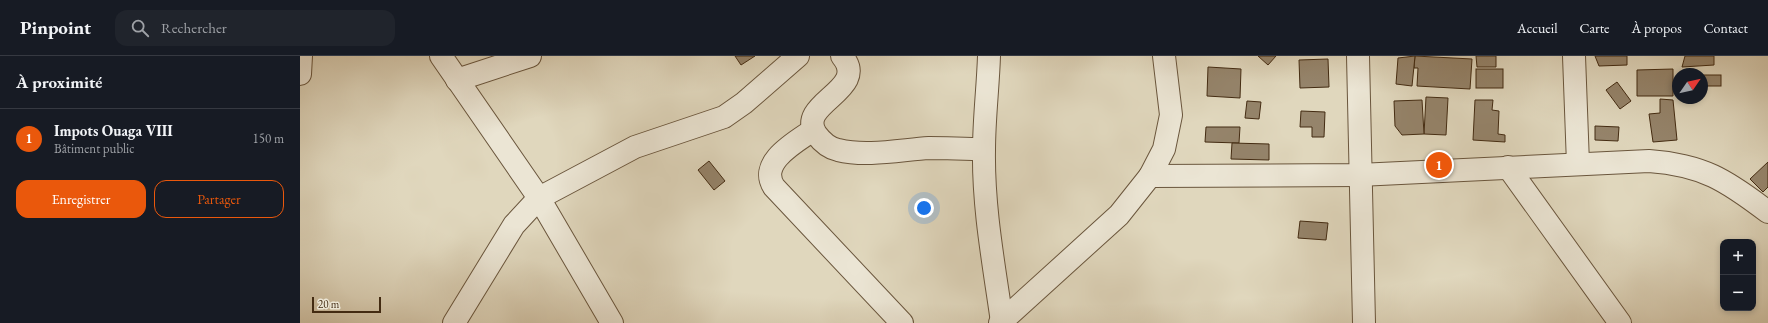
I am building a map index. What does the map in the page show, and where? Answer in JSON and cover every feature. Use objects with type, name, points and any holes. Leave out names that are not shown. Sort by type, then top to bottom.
[{"type":"street","points":[[300,74],[301,56]]},
{"type":"street","points":[[441,56],[539,198],[612,323]]},
{"type":"street","points":[[457,80],[530,56]]},
{"type":"street","points":[[454,323],[514,225],[539,198],[635,147],[724,117],[744,103],[798,56]]},
{"type":"street","points":[[842,56],[849,72],[846,82],[815,112],[812,122],[813,130],[820,140],[829,147],[838,150],[864,152],[930,148],[984,149]]},
{"type":"street","points":[[989,56],[984,149],[986,208],[1001,322]]},
{"type":"street","points":[[1001,322],[1119,215],[1150,176],[1164,149],[1171,115],[1164,56]]},
{"type":"street","points":[[1358,56],[1359,174],[1364,323]]},
{"type":"street","points":[[1574,56],[1578,164]]},
{"type":"street","points":[[813,130],[776,159],[769,169],[769,180],[902,323]]},
{"type":"street","points":[[1150,176],[1359,174],[1649,161],[1675,163],[1707,172],[1739,190],[1768,212]]},
{"type":"street","points":[[1508,167],[1620,323]]},
{"type":"building","points":[[735,56],[755,56],[741,65]]},
{"type":"building","points":[[1258,56],[1276,56],[1268,65]]},
{"type":"building","points":[[1415,56],[1472,59],[1470,89],[1417,86],[1418,68],[1414,68]]},
{"type":"building","points":[[1415,56],[1412,86],[1396,84],[1398,58]]},
{"type":"building","points":[[1476,56],[1496,56],[1496,67],[1477,67]]},
{"type":"building","points":[[1595,56],[1627,56],[1627,65],[1599,66]]},
{"type":"building","points":[[1685,56],[1714,56],[1714,65],[1682,67]]},
{"type":"building","points":[[1328,59],[1329,87],[1300,88],[1299,60]]},
{"type":"building","points":[[1208,67],[1241,69],[1240,98],[1207,96]]},
{"type":"building","points":[[1476,69],[1503,69],[1503,88],[1476,88]]},
{"type":"building","points":[[1672,69],[1672,96],[1637,96],[1637,70]]},
{"type":"building","points":[[1708,75],[1721,75],[1721,86],[1708,86]]},
{"type":"building","points":[[1617,82],[1631,101],[1620,109],[1606,90]]},
{"type":"building","points":[[1426,97],[1448,98],[1446,135],[1424,134]]},
{"type":"building","points":[[1660,99],[1672,100],[1677,140],[1653,142],[1649,114],[1660,113]]},
{"type":"building","points":[[1422,100],[1424,134],[1402,135],[1395,126],[1394,101]]},
{"type":"building","points":[[1475,100],[1493,100],[1492,110],[1499,111],[1498,134],[1505,135],[1505,142],[1473,140]]},
{"type":"building","points":[[1247,101],[1261,102],[1259,119],[1245,118]]},
{"type":"building","points":[[1301,111],[1325,112],[1324,137],[1312,137],[1312,127],[1300,127]]},
{"type":"building","points":[[1595,126],[1619,127],[1618,141],[1595,140]]},
{"type":"building","points":[[1206,127],[1240,127],[1239,143],[1205,142]]},
{"type":"building","points":[[1232,143],[1269,144],[1269,160],[1231,159]]},
{"type":"building","points":[[709,161],[725,181],[714,190],[698,170]]},
{"type":"building","points":[[1768,162],[1768,187],[1763,192],[1750,179]]},
{"type":"building","points":[[1300,221],[1328,223],[1326,240],[1298,238]]},
{"type":"place","name":"Impots Ouaga VIII","points":[[1439,165]]}]
